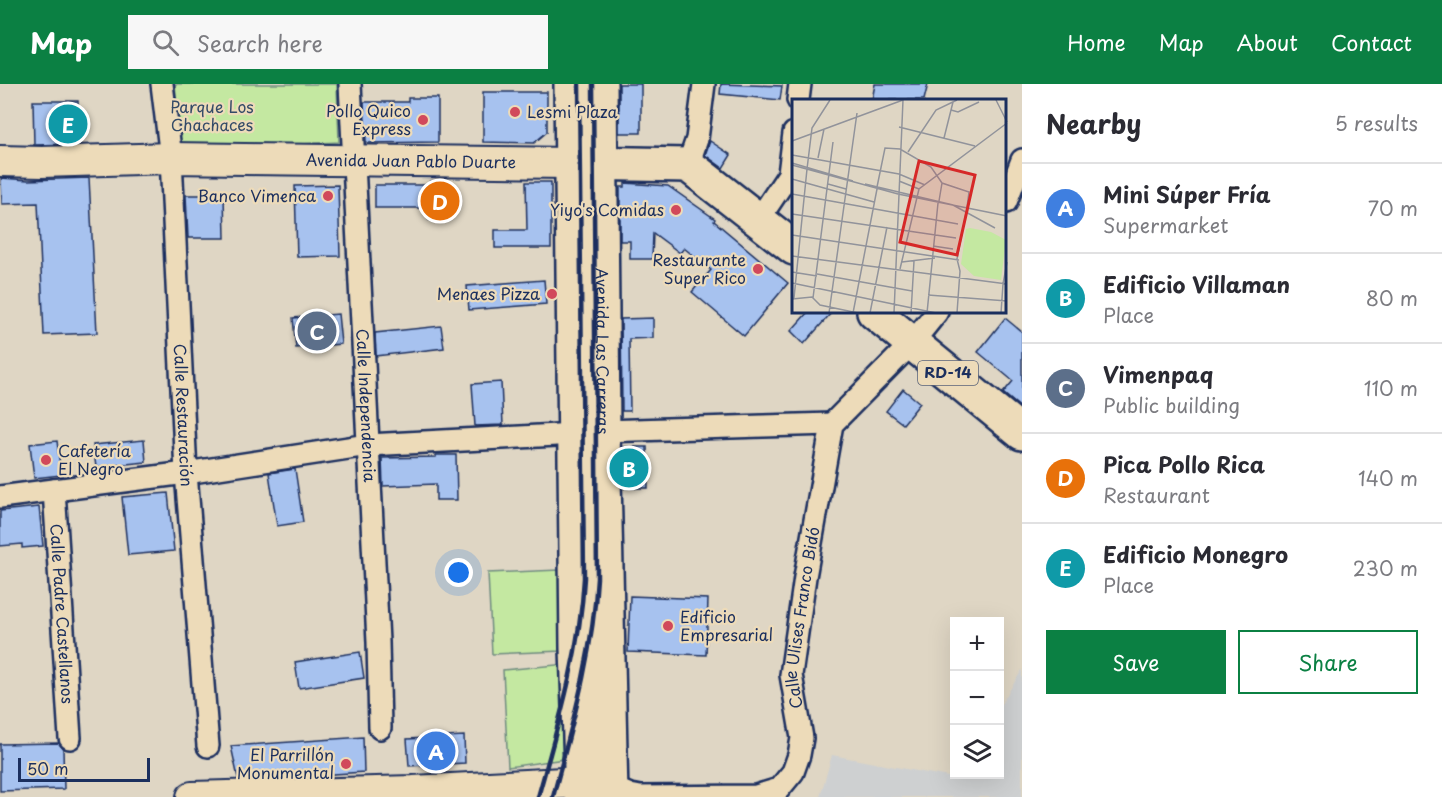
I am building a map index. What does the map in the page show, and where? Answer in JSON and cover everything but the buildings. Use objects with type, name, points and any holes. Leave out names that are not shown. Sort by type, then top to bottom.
[{"type":"main road","name":"Avenida Las Carreras","points":[[572,84],[586,163],[596,791]]},
{"type":"main road","name":"Avenida Las Carreras","points":[[586,163],[600,84]]},
{"type":"main road","name":"Avenida Juan Pablo Duarte","points":[[0,161],[171,158],[688,165]]},
{"type":"main road","points":[[688,165],[792,246]]},
{"type":"main road","name":"RD-14","points":[[876,314],[1022,433]]},
{"type":"main road","points":[[192,797],[413,791],[596,791]]},
{"type":"street","name":"Calle Restauración","points":[[162,84],[171,158],[186,473],[208,746]]},
{"type":"street","name":"Calle Independencia","points":[[350,84],[378,642],[380,728]]},
{"type":"street","points":[[688,165],[697,139],[704,84]]},
{"type":"street","points":[[798,99],[800,84]]},
{"type":"street","points":[[759,219],[789,174],[792,149]]},
{"type":"street","points":[[1007,197],[1022,160]]},
{"type":"street","points":[[0,497],[186,473],[368,445],[589,433],[832,424],[912,343],[935,314]]},
{"type":"street","name":"Calle Ulises Franco Bidó","points":[[596,791],[640,797],[756,796],[779,789],[793,772],[802,738],[791,675],[805,577],[832,424]]},
{"type":"street","name":"Calle Padre Castellanos","points":[[54,490],[70,738]]},
{"type":"shaded area","points":[[1022,670],[1022,797],[820,797],[832,755],[950,779],[1004,779],[1004,699]]},
{"type":"green space","name":"Parque Los Chachaces","points":[[175,84],[337,84],[339,142],[181,150]]},
{"type":"green space","points":[[559,570],[562,651],[492,654],[488,573]]},
{"type":"green space","points":[[567,664],[571,758],[508,767],[503,670]]},
{"type":"railway","points":[[538,797],[573,661],[584,578],[579,84]]},
{"type":"railway","points":[[553,797],[586,662],[597,578],[593,84]]},
{"type":"place","name":"Lesmi Plaza","points":[[515,112]]},
{"type":"place","name":"Pollo Quico Express","points":[[423,120]]},
{"type":"place","name":"Edificio Monegro","points":[[68,124]]},
{"type":"place","name":"Banco Vimenca","points":[[328,196]]},
{"type":"place","name":"Pica Pollo Rica","points":[[440,201]]},
{"type":"place","name":"Yiyo's Comidas","points":[[676,210]]},
{"type":"place","name":"Restaurante Super Rico","points":[[758,269]]},
{"type":"place","name":"Menaes Pizza","points":[[552,294]]},
{"type":"place","name":"Vimenpaq","points":[[317,331]]},
{"type":"place","name":"Cafetería El Negro","points":[[46,460]]},
{"type":"place","name":"Edificio Villaman","points":[[629,468]]},
{"type":"place","name":"Edificio Empresarial","points":[[668,626]]},
{"type":"place","name":"Mini Súper Fría","points":[[436,751]]},
{"type":"place","name":"El Parrillón Monumental","points":[[346,764]]}]
